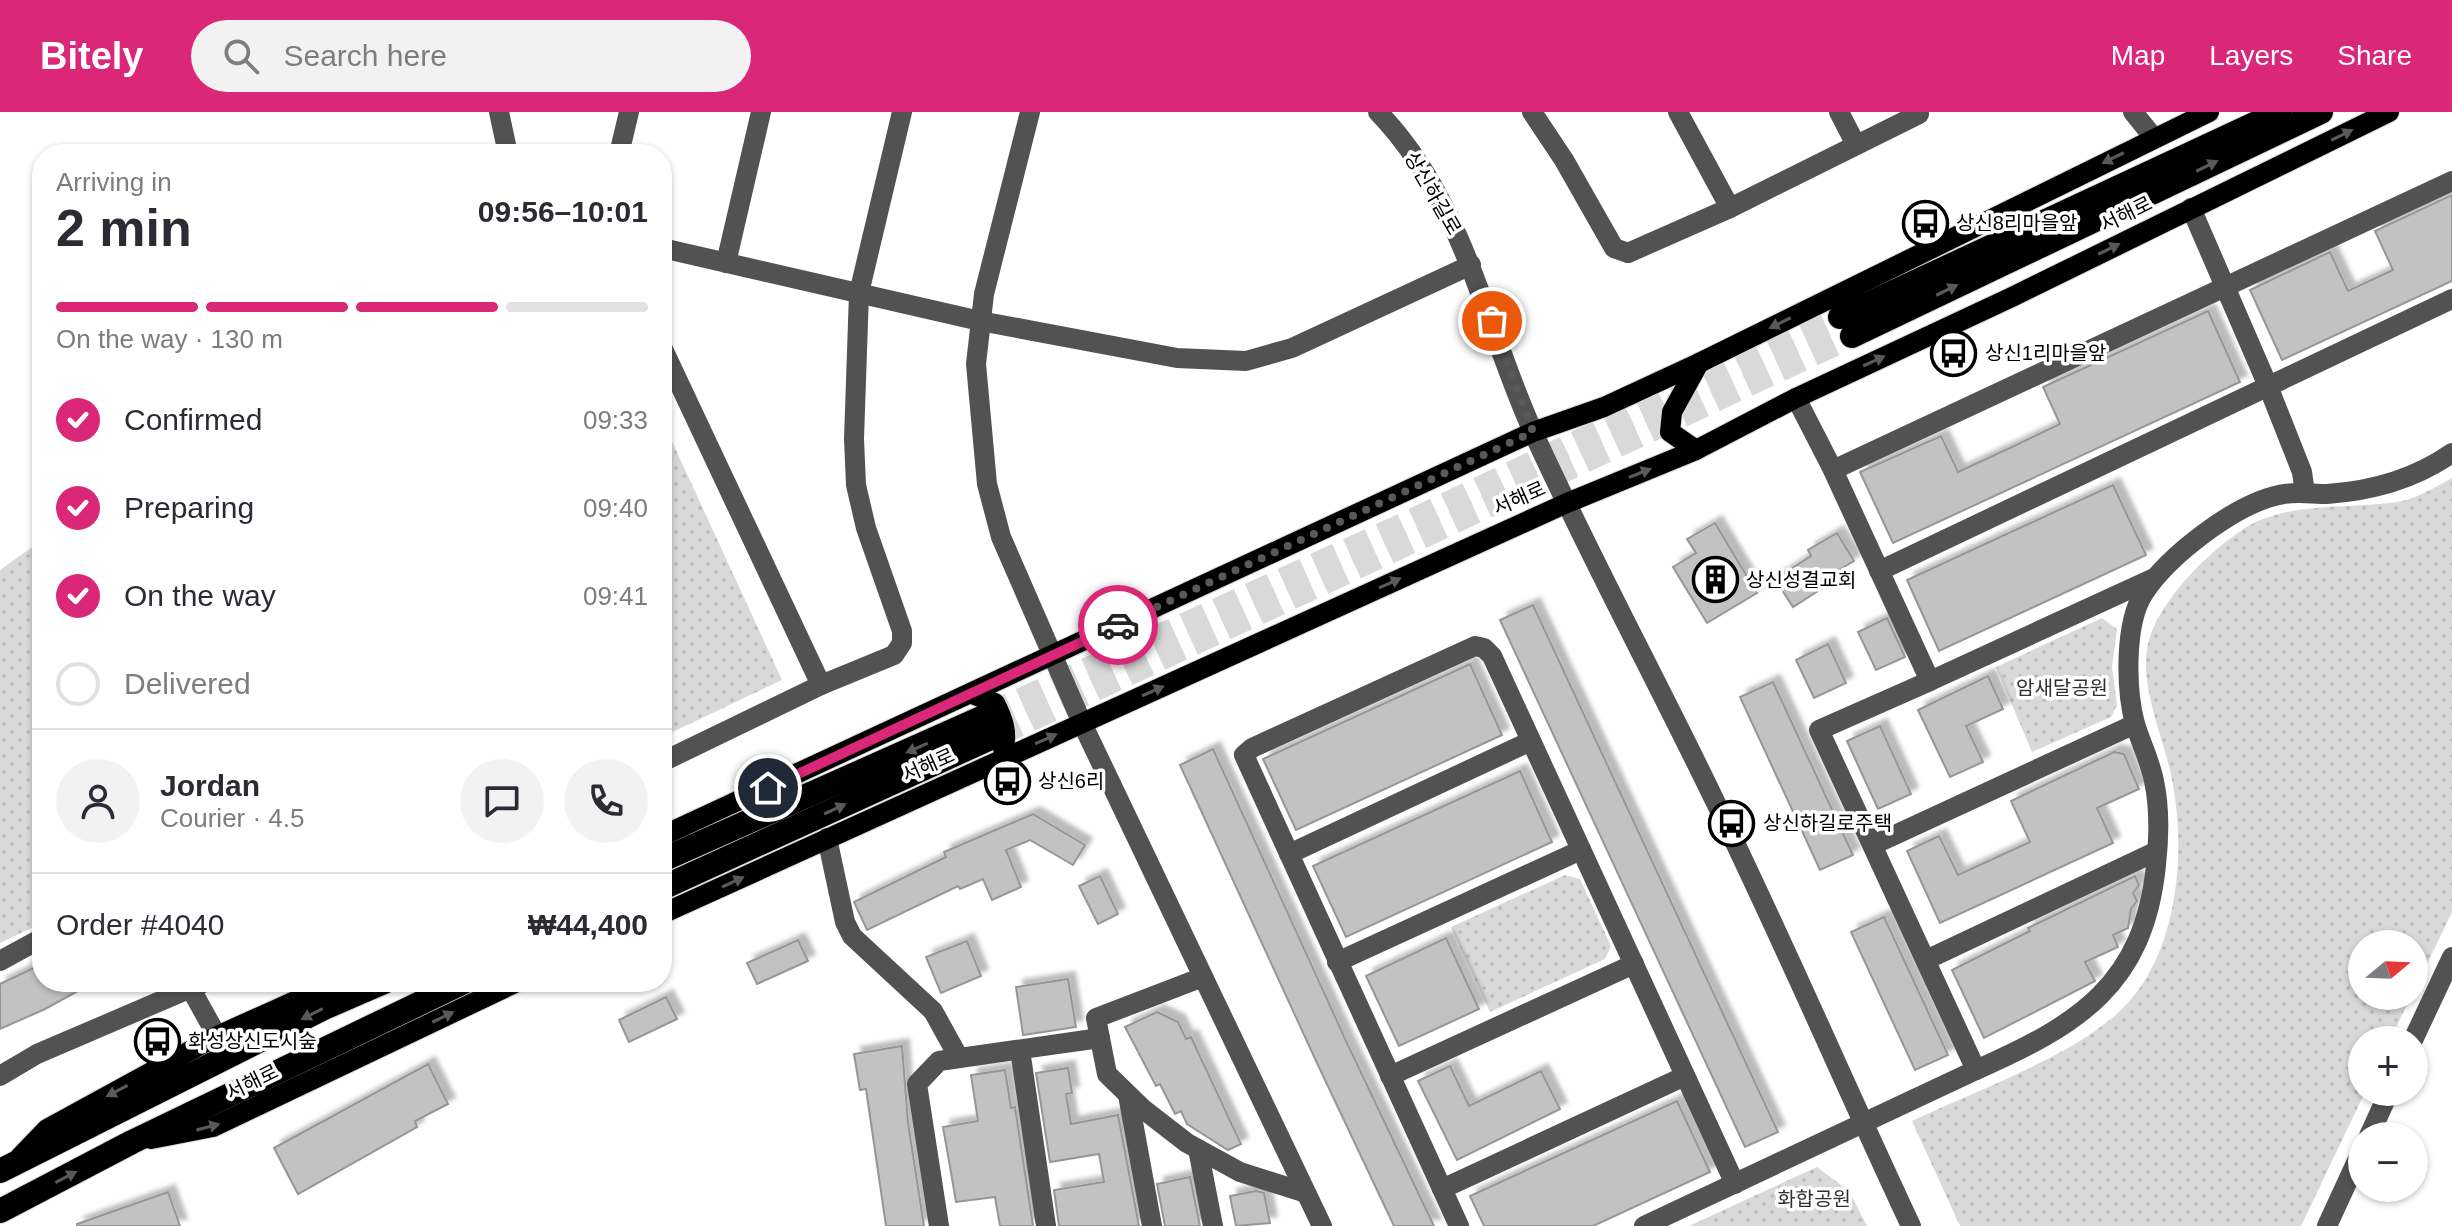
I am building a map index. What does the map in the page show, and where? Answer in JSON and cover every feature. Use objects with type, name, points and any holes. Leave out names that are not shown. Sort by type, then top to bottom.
[{"type":"highway","name":"서해로","points":[[2280,112],[1846,326],[2321,112]]},
{"type":"highway","name":"서해로","points":[[672,856],[992,725],[672,883]]},
{"type":"highway","name":"서해로","points":[[6,1168],[361,992]]},
{"type":"highway","name":"서해로","points":[[0,1211],[132,1142],[443,992]]},
{"type":"main road","points":[[672,831],[1533,432],[1604,407],[1699,363],[2209,112]]},
{"type":"main road","name":"서해로","points":[[672,909],[1567,503],[1696,450],[1796,398],[2389,112]]},
{"type":"main road","points":[[1696,450],[1670,432],[1672,412],[1699,363]]},
{"type":"main road","points":[[972,694],[995,703],[1003,718],[1006,741],[998,760]]},
{"type":"main road","name":"서해로","points":[[6,1168],[47,1129],[217,1036],[315,992]]},
{"type":"main road","name":"서해로","points":[[132,1142],[213,1127],[496,992]]},
{"type":"street","points":[[499,112],[506,144]]},
{"type":"street","points":[[621,144],[629,112]]},
{"type":"street","points":[[726,263],[761,112]]},
{"type":"street","points":[[672,757],[821,685],[894,655],[904,638],[866,528],[856,485],[854,439],[859,293],[902,112]]},
{"type":"street","points":[[1030,112],[980,321],[976,364],[987,484],[1001,537],[1082,723],[1322,1226]]},
{"type":"street","name":"상신하길로","points":[[1378,112],[1391,126],[1444,204],[1471,265],[1533,432],[1714,799],[1911,1226]]},
{"type":"street","points":[[1532,112],[1564,160],[1614,248],[1628,253],[1730,208],[1919,114]]},
{"type":"street","points":[[1678,112],[1730,208]]},
{"type":"street","points":[[1839,112],[1856,145]]},
{"type":"street","points":[[2133,112],[2154,138]]},
{"type":"street","points":[[1833,470],[2452,181]]},
{"type":"street","points":[[2191,208],[2268,386],[2302,472],[2305,493]]},
{"type":"street","points":[[672,250],[980,321],[1177,358],[1246,361],[1292,348],[1471,265]]},
{"type":"street","points":[[1879,571],[2452,299]]},
{"type":"street","points":[[672,368],[821,685]]},
{"type":"street","points":[[1796,398],[1833,470],[1930,681]]},
{"type":"street","points":[[1644,1226],[2036,1043],[2091,1005],[2114,981],[2135,950],[2148,918],[2157,851],[2154,781],[2135,724],[2128,657],[2142,595],[2192,544],[2250,506],[2279,495],[2372,489],[2435,465],[2452,453]]},
{"type":"street","points":[[1976,1070],[1819,730],[2158,576]]},
{"type":"street","points":[[1459,1226],[1244,760],[1252,748],[1464,649],[1480,646],[1492,656],[1735,1184]]},
{"type":"street","points":[[1873,845],[2135,724]]},
{"type":"street","points":[[1289,854],[1531,741]]},
{"type":"street","points":[[827,838],[845,922],[852,936],[933,1011],[959,1058]]},
{"type":"street","points":[[1337,962],[1581,850]]},
{"type":"street","points":[[1926,960],[2157,851]]},
{"type":"street","points":[[0,961],[32,943]]},
{"type":"street","points":[[2420,1026],[2452,957]]},
{"type":"street","points":[[1390,1076],[1634,964]]},
{"type":"street","points":[[1203,977],[1096,1018],[1107,1074],[1128,1095],[1198,1149],[1240,1172],[1306,1193]]},
{"type":"street","points":[[0,1076],[37,1054],[176,992]]},
{"type":"street","points":[[198,992],[217,1036]]},
{"type":"street","points":[[939,1226],[917,1084],[939,1061],[1100,1038]]},
{"type":"street","points":[[1020,1050],[1046,1226]]},
{"type":"street","points":[[1442,1189],[1685,1076]]},
{"type":"street","points":[[1128,1095],[1152,1226]]},
{"type":"street","points":[[1198,1149],[1213,1226]]},
{"type":"street","points":[[2327,1226],[2348,1180]]},
{"type":"green space","points":[[672,442],[782,680],[672,732]]},
{"type":"green space","points":[[2452,478],[2452,912],[2428,962],[2428,930],[2348,930],[2348,1010],[2404,1010],[2397,1026],[2348,1026],[2348,1106],[2358,1106],[2348,1122],[2301,1226],[1960,1226],[1912,1121],[2049,1059],[2099,1028],[2120,1011],[2141,986],[2157,957],[2168,925],[2178,855],[2177,820],[2173,786],[2149,694],[2146,662],[2152,631],[2159,617],[2178,589],[2213,552],[2257,522],[2295,511],[2377,504],[2404,500]]},
{"type":"green space","points":[[32,547],[32,928],[0,943],[0,570]]},
{"type":"green space","name":"암새달공원","points":[[2102,618],[2117,629],[2112,667],[2117,705],[2111,717],[2032,752],[1996,667]]},
{"type":"green space","points":[[1565,875],[1580,879],[1611,946],[1605,959],[1490,1012],[1451,927]]},
{"type":"green space","name":"화합공원","points":[[1817,1167],[1849,1191],[1867,1226],[1689,1226]]},
{"type":"building","points":[[2452,195],[2452,281],[2282,360],[2250,290],[2330,252],[2348,291],[2393,270],[2375,231]]},
{"type":"building","points":[[2208,311],[2240,382],[1893,543],[1860,472],[1941,436],[1958,472],[2060,424],[2043,387]]},
{"type":"building","points":[[2113,485],[2146,555],[1939,651],[1907,580]]},
{"type":"building","name":"상신성결교회","points":[[1715,523],[1757,593],[1707,623],[1673,567],[1696,553],[1687,539]]},
{"type":"building","points":[[1837,533],[1854,561],[1817,583],[1821,589],[1793,607],[1775,579],[1811,556],[1808,550]]},
{"type":"building","points":[[1533,605],[1778,1132],[1745,1147],[1500,620]]},
{"type":"building","points":[[1887,618],[1905,657],[1876,670],[1858,632]]},
{"type":"building","points":[[1828,644],[1846,683],[1814,698],[1796,660]]},
{"type":"building","points":[[1470,664],[1502,735],[1296,830],[1263,759]]},
{"type":"building","points":[[1988,676],[2003,709],[1966,726],[1983,762],[1950,777],[1918,710]]},
{"type":"building","points":[[1773,682],[1853,855],[1820,870],[1740,697]]},
{"type":"building","points":[[1880,726],[1911,794],[1878,809],[1847,741]]},
{"type":"building","points":[[1213,749],[1434,1226],[1394,1226],[1317,1063],[1180,765]]},
{"type":"building","points":[[2114,752],[2124,754],[2139,789],[2097,808],[2113,843],[1940,923],[1907,851],[1939,836],[1958,875],[2030,842],[2011,801]]},
{"type":"building","points":[[1520,771],[1552,842],[1346,937],[1313,866]]},
{"type":"building","points":[[1033,814],[1085,845],[1073,865],[1030,840],[1006,850],[1021,887],[992,900],[983,879],[960,889],[958,886],[867,930],[854,902],[946,857],[944,852]]},
{"type":"building","points":[[1100,876],[1118,914],[1098,924],[1079,886]]},
{"type":"building","points":[[2135,876],[2139,885],[2133,893],[2137,901],[2131,909],[2128,928],[2113,935],[2118,947],[2085,962],[2095,981],[1984,1038],[1952,970],[2030,931],[2028,928]]},
{"type":"building","points":[[1884,917],[1948,1055],[1915,1070],[1851,932]]},
{"type":"building","points":[[1446,938],[1479,1009],[1399,1046],[1366,976]]},
{"type":"building","points":[[798,940],[808,961],[757,984],[747,963]]},
{"type":"building","points":[[967,941],[981,976],[941,993],[926,957]]},
{"type":"building","points":[[32,969],[32,992],[76,992],[0,1029],[0,984]]},
{"type":"building","points":[[1068,979],[1076,1027],[1023,1035],[1016,987]]},
{"type":"building","points":[[666,997],[677,1019],[629,1042],[619,1020]]},
{"type":"building","points":[[1157,1012],[1178,1022],[1186,1039],[1191,1037],[1241,1144],[1228,1150],[1187,1124],[1181,1111],[1175,1114],[1160,1084],[1156,1086],[1125,1027]]},
{"type":"building","points":[[902,1046],[908,1123],[924,1226],[886,1226],[866,1089],[860,1090],[854,1054]]},
{"type":"building","points":[[428,1064],[448,1104],[415,1121],[417,1127],[298,1194],[274,1148]]},
{"type":"building","points":[[1450,1066],[1469,1106],[1541,1071],[1560,1109],[1457,1160],[1418,1081]]},
{"type":"building","points":[[1068,1068],[1072,1093],[1066,1094],[1071,1124],[1118,1115],[1139,1226],[1059,1226],[1054,1190],[1104,1182],[1099,1154],[1050,1162],[1036,1073]]},
{"type":"building","points":[[1005,1070],[1011,1108],[1015,1107],[1033,1226],[1000,1226],[995,1197],[956,1202],[943,1127],[978,1121],[971,1075]]},
{"type":"building","points":[[1677,1101],[1710,1172],[1593,1226],[1484,1226],[1470,1196]]},
{"type":"building","points":[[1190,1177],[1200,1226],[1165,1226],[1157,1184]]},
{"type":"building","points":[[1256,1191],[1264,1193],[1270,1223],[1236,1226],[1230,1196]]},
{"type":"building","points":[[168,1192],[180,1226],[77,1226],[77,1224]]},
{"type":"tunnel","points":[[988,715],[1407,523],[1840,317]]},
{"type":"tunnel","points":[[997,735],[1852,336]]},
{"type":"way so far","points":[[1118,625],[1533,432],[1492,321]]},
{"type":"place","name":"상신8리마을앞","points":[[1925,223]]},
{"type":"place","name":"상신1리마을앞","points":[[1954,353]]},
{"type":"place","name":"상신성결교회","points":[[1715,580]]},
{"type":"place","name":"상신6리","points":[[1007,781]]},
{"type":"place","name":"상신하길로주택","points":[[1732,823]]},
{"type":"place","name":"화성상신도시숲","points":[[157,1041]]},
{"type":"route","points":[[768,788],[1118,625]]}]
